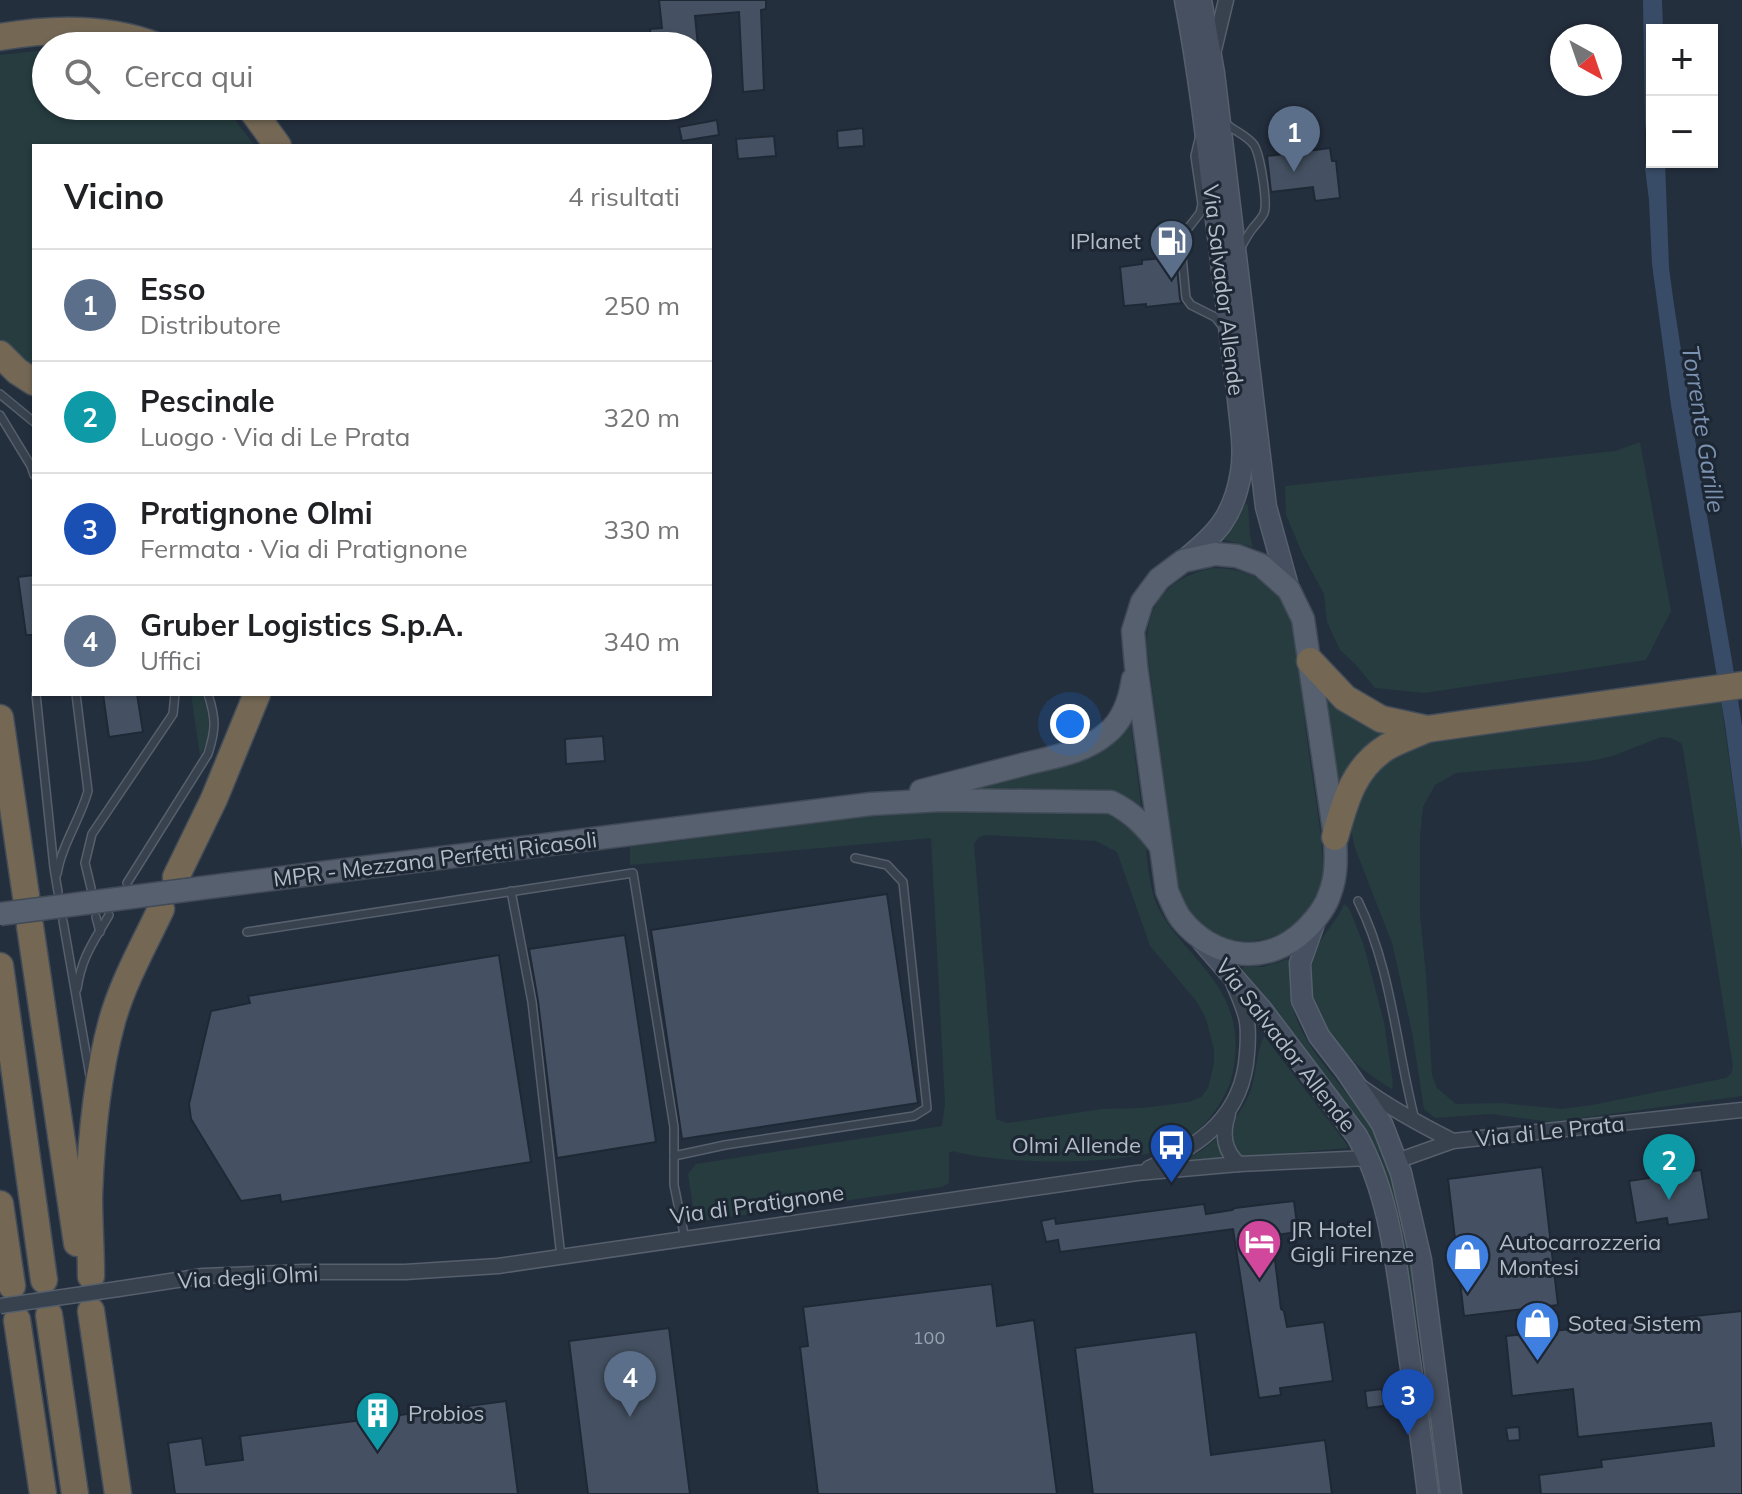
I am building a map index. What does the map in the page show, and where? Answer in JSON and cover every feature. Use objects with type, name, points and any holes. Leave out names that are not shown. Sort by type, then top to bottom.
[{"type":"highway","points":[[0,37],[30,32],[80,32]]},
{"type":"highway","points":[[259,120],[277,144]]},
{"type":"highway","points":[[0,354],[32,381]]},
{"type":"highway","points":[[1310,661],[1345,698],[1381,719],[1427,729]]},
{"type":"highway","points":[[1335,837],[1346,797],[1361,770],[1386,748],[1427,729],[1742,685]]},
{"type":"highway","points":[[176,877],[214,799],[256,696]]},
{"type":"highway","points":[[0,718],[26,896]]},
{"type":"highway","points":[[30,926],[78,1256],[87,1276],[96,1110],[112,1019],[161,909]]},
{"type":"highway","points":[[0,966],[44,1280]]},
{"type":"highway","points":[[0,1204],[10,1304],[43,1494]]},
{"type":"highway","points":[[91,1311],[118,1494]]},
{"type":"highway","points":[[49,1315],[75,1494]]},
{"type":"main road","name":"Via Salvador Allende","points":[[1185,0],[1211,118],[1238,268],[1266,507],[1289,590],[1303,619],[1335,837],[1336,868],[1330,896],[1316,919],[1300,963],[1302,1000],[1319,1036],[1382,1124],[1397,1161]]},
{"type":"main road","name":"Via Salvador Allende","points":[[1201,0],[1211,58],[1211,118],[1242,445],[1241,472],[1225,520],[1210,540],[1159,579],[1142,602],[1133,631],[1159,845],[1167,891],[1180,917],[1262,1010],[1342,1115],[1369,1158]]},
{"type":"main road","name":"Via Salvador Allende","points":[[1183,561],[1215,554],[1237,556],[1261,565],[1289,590]]},
{"type":"main road","name":"MPR - Mezzana Perfetti Ricasoli","points":[[871,804],[1092,744],[1109,732],[1123,714],[1136,666]]},
{"type":"main road","name":"MPR - Mezzana Perfetti Ricasoli","points":[[0,914],[871,804],[942,800],[1111,802],[1128,809],[1159,845]]},
{"type":"main road","name":"Via Salvador Allende","points":[[1198,936],[1225,950],[1247,956],[1272,951],[1295,940],[1316,919]]},
{"type":"main road","points":[[1369,1158],[1391,1233],[1428,1494]]},
{"type":"main road","points":[[1397,1161],[1421,1260],[1451,1494]]},
{"type":"street","name":"Via Salvador Allende","points":[[1211,58],[1226,0]]},
{"type":"street","points":[[1229,971],[1247,1019],[1244,1080],[1224,1126],[1224,1139],[1232,1158],[1239,1164]]},
{"type":"street","name":"Via di Le Prata","points":[[1353,1081],[1383,1103],[1453,1141]]},
{"type":"street","points":[[1137,1173],[1197,1143],[1230,1110]]},
{"type":"street","name":"Via di Le Prata","points":[[1397,1161],[1453,1141],[1742,1110]]},
{"type":"street","points":[[1137,1173],[1239,1164],[1369,1158]]},
{"type":"street","name":"Via di Pratignone","points":[[498,1266],[1137,1173]]},
{"type":"street","name":"Via degli Olmi","points":[[10,1304],[203,1276],[405,1272],[498,1266]]},
{"type":"lane","points":[[1233,353],[1223,327],[1215,317],[1191,305],[1186,298],[1181,246],[1182,236],[1200,213],[1202,204],[1195,156],[1197,140],[1211,118],[1246,137],[1259,159],[1265,207],[1240,250],[1238,268]]},
{"type":"lane","points":[[0,394],[32,420]]},
{"type":"lane","points":[[0,415],[32,469]]},
{"type":"lane","points":[[36,696],[58,892]]},
{"type":"lane","points":[[56,880],[60,856],[88,791],[76,696]]},
{"type":"lane","points":[[91,888],[85,863],[92,834],[173,714],[175,696]]},
{"type":"lane","points":[[127,883],[208,754],[215,734],[209,696]]},
{"type":"lane","points":[[674,1156],[725,1145],[914,1116],[927,1108],[903,882],[887,865],[855,858]]},
{"type":"lane","points":[[247,932],[633,873],[674,1127],[674,1185],[685,1239]]},
{"type":"lane","points":[[511,891],[532,1002],[561,1257]]},
{"type":"lane","points":[[1358,901],[1383,964],[1416,1122]]},
{"type":"lane","points":[[76,995],[88,950],[109,915]]},
{"type":"lane","points":[[96,917],[100,932]]},
{"type":"lane","points":[[63,921],[96,1110]]},
{"type":"green space","points":[[32,52],[32,120],[235,120],[253,144],[32,144],[32,368],[0,338],[0,55]]},
{"type":"green space","points":[[1640,442],[1671,611],[1646,660],[1424,693],[1375,688],[1340,650],[1327,622],[1324,594],[1286,515],[1285,486],[1615,451]]},
{"type":"green space","points":[[1246,503],[1248,505],[1253,547],[1224,540]]},
{"type":"green space","points":[[1212,568],[1253,576],[1270,587],[1287,609],[1296,651],[1321,835],[1323,875],[1314,904],[1288,929],[1255,941],[1219,936],[1203,926],[1195,919],[1179,891],[1147,649],[1151,618],[1163,595],[1183,578]]},
{"type":"green space","points":[[191,696],[203,696],[207,709],[208,733],[200,756]]},
{"type":"green space","points":[[1327,697],[1398,732],[1339,789],[1339,784]]},
{"type":"green space","points":[[1721,701],[1742,851],[1742,1096],[1551,1122],[1491,1114],[1435,1118],[1424,1109],[1412,1032],[1392,943],[1355,848],[1350,825],[1365,784],[1390,757],[1422,743]],"holes":[[[1661,737],[1681,743],[1683,749],[1733,1066],[1731,1074],[1726,1078],[1562,1109],[1501,1103],[1456,1104],[1437,1088],[1432,1075],[1420,915],[1423,807],[1435,785],[1456,773],[1590,761],[1613,756]]]},
{"type":"green space","points":[[1131,725],[1142,813],[938,795]]},
{"type":"green space","points":[[928,809],[1109,809],[1145,840],[1151,886],[1160,911],[1224,997],[1233,1019],[1235,1037],[1230,1083],[1221,1102],[1201,1127],[1175,1145],[1154,1152],[1065,1162],[1001,1159],[952,1151],[949,1153],[949,1183],[942,1187],[702,1221],[695,1219],[688,1174],[696,1164],[942,1126],[945,1103],[931,838],[630,865],[630,847]],"holes":[[[987,835],[1096,841],[1117,852],[1150,946],[1197,1002],[1206,1019],[1214,1050],[1208,1088],[1201,1097],[1189,1102],[1102,1109],[1007,1123],[996,1119],[974,844],[979,837]]]},
{"type":"green space","points":[[1344,904],[1349,908],[1364,946],[1384,1022],[1392,1089],[1342,1049],[1328,1032],[1312,993],[1311,972],[1316,951]]},
{"type":"green space","points":[[1288,959],[1291,962],[1290,987],[1294,1010],[1302,1030],[1313,1050],[1370,1125],[1390,1172],[1398,1202],[1394,1203],[1380,1155],[1367,1133],[1242,969],[1263,967]]},
{"type":"green space","points":[[1264,1036],[1347,1148],[1246,1157],[1239,1155],[1231,1131],[1251,1090]]},
{"type":"green space","points":[[1217,1138],[1224,1159],[1181,1163],[1202,1150]]},
{"type":"green space","points":[[1403,1223],[1418,1297],[1443,1494],[1438,1494],[1421,1348],[1399,1224]]},
{"type":"water","points":[[1643,0],[1662,0],[1663,24],[1646,24],[1646,132]]},
{"type":"water","points":[[1646,163],[1646,168],[1665,168],[1669,268],[1674,305],[1742,726],[1742,850],[1725,724],[1671,405],[1652,264],[1645,168]]},
{"type":"building","points":[[659,0],[766,0],[766,9],[761,10],[764,90],[743,92],[739,12],[695,16],[697,32],[650,32],[650,29],[662,28]]},
{"type":"building","points":[[717,120],[719,135],[682,141],[679,127]]},
{"type":"building","points":[[863,128],[864,146],[838,148],[837,131]]},
{"type":"building","points":[[774,136],[776,156],[738,159],[736,139]]},
{"type":"building","points":[[1330,148],[1332,161],[1336,161],[1340,198],[1315,201],[1313,187],[1271,192],[1267,156]]},
{"type":"building","points":[[1176,257],[1182,303],[1124,306],[1120,267],[1142,264],[1142,260]]},
{"type":"building","points":[[32,575],[32,635],[26,635],[18,577]]},
{"type":"building","points":[[103,696],[137,696],[143,732],[109,737]]},
{"type":"building","points":[[603,736],[605,761],[566,764],[565,739]]},
{"type":"building","points":[[887,894],[918,1103],[682,1139],[651,930]]},
{"type":"building","points":[[625,935],[656,1142],[557,1158],[529,949]]},
{"type":"building","points":[[499,955],[531,1162],[281,1202],[280,1195],[241,1201],[191,1119],[189,1104],[211,1011],[250,1003],[248,996]]},
{"type":"building","points":[[1542,1167],[1558,1305],[1464,1316],[1448,1179]]},
{"type":"building","points":[[1701,1170],[1709,1219],[1668,1225],[1667,1218],[1636,1223],[1629,1181]]},
{"type":"building","name":"JR Hotel Gigli Firenze","points":[[1294,1201],[1298,1232],[1275,1235],[1281,1309],[1287,1327],[1324,1322],[1333,1381],[1280,1388],[1281,1395],[1259,1398],[1233,1229],[1060,1252],[1058,1240],[1046,1242],[1041,1221],[1055,1218],[1056,1224],[1204,1204],[1206,1214]]},
{"type":"building","points":[[992,1284],[997,1326],[1034,1320],[1057,1494],[818,1494],[800,1347],[808,1346],[803,1307]]},
{"type":"building","points":[[1742,1311],[1742,1494],[1541,1494],[1539,1475],[1602,1467],[1601,1460],[1714,1446],[1711,1423],[1578,1437],[1573,1389],[1512,1396],[1506,1336]]},
{"type":"building","points":[[669,1328],[690,1494],[588,1494],[569,1341]]},
{"type":"building","points":[[1196,1332],[1211,1455],[1325,1440],[1332,1494],[1093,1494],[1075,1348]]},
{"type":"building","points":[[1382,1389],[1384,1406],[1367,1408],[1365,1391]]},
{"type":"building","name":"Probios","points":[[506,1401],[518,1494],[175,1494],[168,1443],[202,1438],[206,1465],[243,1460],[240,1436]]},
{"type":"building","points":[[1519,1427],[1520,1440],[1508,1441],[1506,1428]]},
{"type":"place","name":"Esso","points":[[1294,172]]},
{"type":"place","name":"IPlanet","points":[[1172,280]]},
{"type":"place","name":"Olmi Allende","points":[[1172,1184]]},
{"type":"place","name":"Pescinale","points":[[1669,1200]]},
{"type":"place","name":"JR Hotel Gigli Firenze","points":[[1259,1281]]},
{"type":"place","name":"Autocarrozzeria Montesi","points":[[1468,1294]]},
{"type":"place","name":"Sotea Sistem","points":[[1537,1362]]},
{"type":"place","name":"Gruber Logistics S.p.A.","points":[[630,1417]]},
{"type":"place","name":"Pratignone Olmi","points":[[1408,1435]]},
{"type":"place","name":"Probios","points":[[377,1452]]},
{"type":"water label","name":"Torrente Garille","points":[[1704,429]]}]
